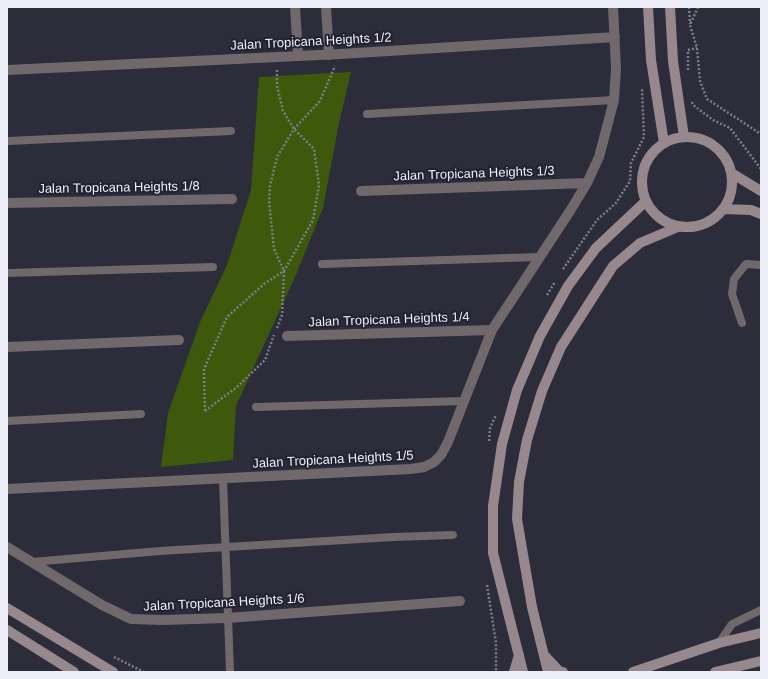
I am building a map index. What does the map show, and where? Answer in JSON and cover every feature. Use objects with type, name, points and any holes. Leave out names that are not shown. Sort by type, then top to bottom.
[{"type":"street","points":[[295,7],[298,56]]},
{"type":"street","points":[[326,7],[329,55]]},
{"type":"street","name":"Jalan Tropicana Heights 1/5","points":[[7,489],[411,469],[424,467],[434,462],[442,455],[492,330],[570,211],[587,183],[599,156],[614,100],[615,37],[613,7]]},
{"type":"street","points":[[648,7],[651,60],[664,143]]},
{"type":"street","points":[[670,7],[672,61],[684,137]]},
{"type":"street","name":"Jalan Tropicana Heights 1/2","points":[[7,70],[329,55],[615,37]]},
{"type":"street","points":[[684,137],[706,140],[724,154],[733,174],[733,192],[725,209],[712,221],[695,227],[678,227],[665,222],[654,213],[646,201],[642,190],[644,169],[648,159],[664,143],[684,137]]},
{"type":"street","points":[[733,174],[761,191]]},
{"type":"street","name":"Jalan Tropicana Heights 1/3","points":[[361,191],[587,183]]},
{"type":"street","name":"Jalan Tropicana Heights 1/8","points":[[7,203],[232,199]]},
{"type":"street","points":[[523,672],[493,553],[493,506],[502,444],[517,390],[537,343],[568,286],[596,248],[646,201]]},
{"type":"street","points":[[725,209],[751,210],[761,214]]},
{"type":"street","points":[[548,672],[523,561],[517,519],[519,482],[531,426],[542,391],[561,347],[613,266],[640,243],[678,227]]},
{"type":"street","name":"Jalan Tropicana Heights 1/4","points":[[287,336],[492,330]]},
{"type":"street","points":[[7,347],[178,340]]},
{"type":"street","name":"Jalan Tropicana Heights 1/6","points":[[7,547],[102,605],[131,619],[156,620],[228,618],[460,601]]},
{"type":"street","points":[[7,608],[113,672]]},
{"type":"street","points":[[7,630],[74,672]]},
{"type":"street","points":[[633,672],[719,643],[761,633]]},
{"type":"street","points":[[514,672],[519,655]]},
{"type":"street","points":[[544,655],[559,671],[563,672]]},
{"type":"street","points":[[715,672],[761,661]]},
{"type":"lane","points":[[367,114],[614,100]]},
{"type":"lane","points":[[7,141],[231,131]]},
{"type":"lane","points":[[322,264],[539,257]]},
{"type":"lane","points":[[742,323],[732,294],[734,279],[746,264],[761,265]]},
{"type":"lane","points":[[7,273],[213,266]]},
{"type":"lane","points":[[256,407],[464,401]]},
{"type":"lane","points":[[7,421],[141,414]]},
{"type":"lane","points":[[223,479],[230,672]]},
{"type":"lane","points":[[32,562],[160,551],[387,537],[453,535]]},
{"type":"lane","points":[[719,643],[732,624],[761,610]]},
{"type":"path","points":[[688,7],[690,25],[697,48],[700,81],[707,99],[761,134]]},
{"type":"path","points":[[690,25],[698,7]]},
{"type":"path","points":[[688,77],[688,50],[697,48]]},
{"type":"path","points":[[284,271],[274,249],[269,201],[270,186],[277,157],[294,129],[320,101],[340,54]]},
{"type":"path","points":[[277,57],[277,86],[284,111],[294,129],[314,149],[319,185],[313,220],[284,271],[282,315],[265,360],[237,387],[205,411],[204,369],[227,317],[264,284],[284,271]]},
{"type":"path","points":[[691,98],[693,105],[698,109],[713,120],[730,128],[761,168]]},
{"type":"green space","points":[[351,72],[339,123],[323,208],[295,277],[236,406],[233,460],[161,467],[168,413],[200,322],[227,265],[251,190],[259,77]]}]
